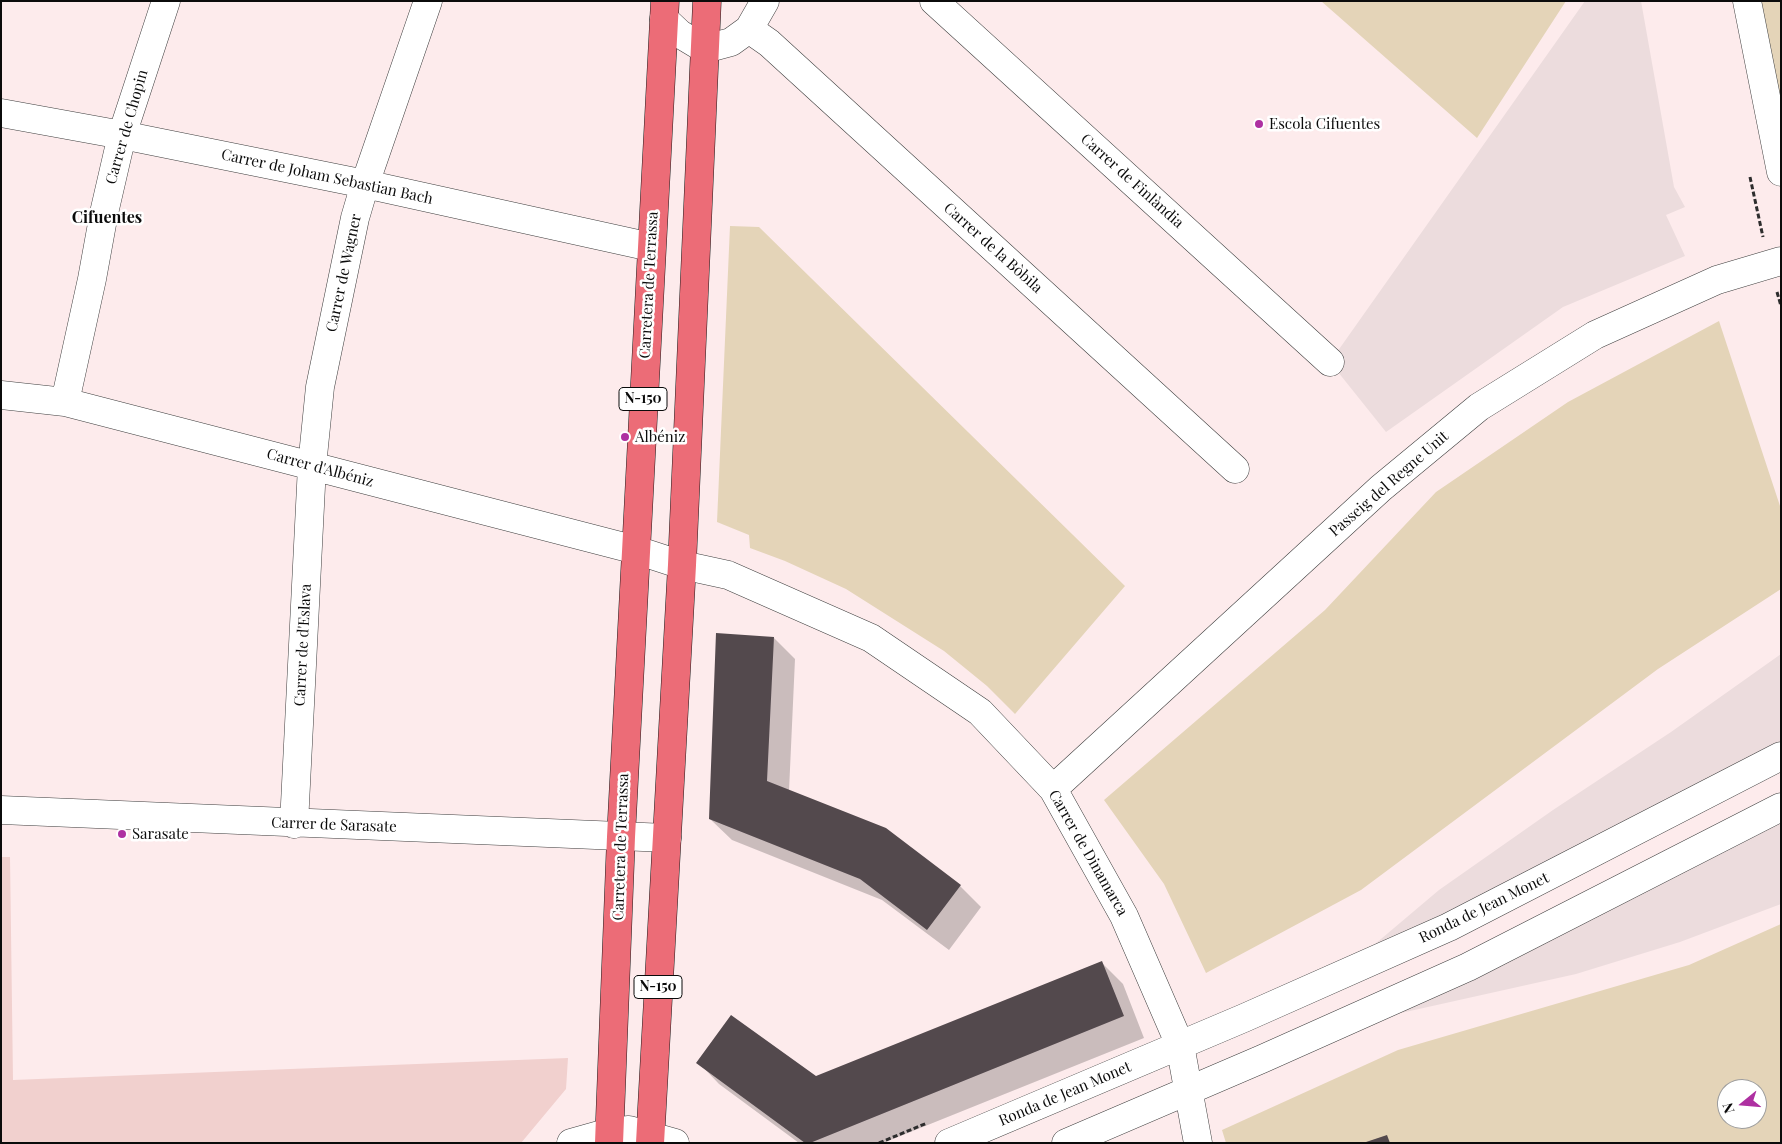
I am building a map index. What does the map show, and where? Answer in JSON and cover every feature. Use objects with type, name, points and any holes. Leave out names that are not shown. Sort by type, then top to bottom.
[{"type":"main road","name":"N-150","points":[[658,1140],[667,838],[682,565],[707,1]]},
{"type":"main road","name":"Carretera de Terrassa","points":[[610,1137],[621,837],[665,10]]},
{"type":"street","name":"Carrer de Chopin","points":[[65,402],[122,135],[166,1]]},
{"type":"street","name":"Carrer de Wagner","points":[[312,466],[320,387],[355,218],[428,1]]},
{"type":"street","points":[[705,49],[731,42],[749,29],[765,1]]},
{"type":"street","name":"Carrer de Finlàndia","points":[[934,1],[1330,362]]},
{"type":"street","points":[[1747,1],[1781,172]]},
{"type":"street","name":"Carretera de Terrassa","points":[[665,10],[680,34],[705,49]]},
{"type":"street","name":"Carrer de la Bòbila","points":[[749,29],[776,50],[1235,469]]},
{"type":"street","name":"Carrer de Joham Sebastian Bach","points":[[1,113],[122,135],[365,184],[651,247]]},
{"type":"street","name":"Passeig del Regne Unit","points":[[1053,789],[1381,488],[1479,407],[1595,336],[1717,280],[1781,261]]},
{"type":"street","name":"Carrer d'Albéniz","points":[[1,395],[65,402],[636,550]]},
{"type":"street","name":"Carrer de d'Eslava","points":[[294,824],[312,466]]},
{"type":"street","points":[[636,550],[682,565]]},
{"type":"street","name":"Carrer de Dinamarca","points":[[682,565],[728,575],[871,638],[980,712],[1053,789],[1124,916],[1180,1045]]},
{"type":"street","name":"Ronda de Jean Monet","points":[[949,1143],[1180,1045],[1449,926],[1781,756]]},
{"type":"street","points":[[1066,1143],[1468,967],[1781,807]]},
{"type":"street","name":"Carrer de Sarasate","points":[[1,810],[294,824],[667,838]]},
{"type":"street","points":[[1180,1045],[1198,1143]]},
{"type":"street","points":[[571,1143],[610,1137],[629,1130],[658,1140]]},
{"type":"shaded area","points":[[1321,1],[1566,1],[1477,138]]},
{"type":"shaded area","points":[[1585,1],[1641,1],[1674,187],[1685,207],[1666,215],[1685,256],[1563,307],[1386,432],[1330,362]]},
{"type":"shaded area","points":[[1747,1],[1781,1],[1781,165]]},
{"type":"shaded area","points":[[730,226],[759,227],[1125,586],[1015,714],[987,686],[944,651],[846,589],[785,561],[750,548],[749,535],[717,522]]},
{"type":"shaded area","points":[[1719,321],[1781,509],[1781,589],[1658,669],[1361,890],[1206,973],[1164,884],[1104,800],[1325,610],[1436,492],[1568,402]]},
{"type":"shaded area","points":[[1781,654],[1781,756],[1336,977],[1439,890],[1553,810],[1671,732]]},
{"type":"shaded area","points":[[1781,807],[1781,904],[1680,942],[1576,974],[1329,1029]]},
{"type":"shaded area","points":[[1,857],[10,857],[13,1080],[568,1058],[566,1089],[521,1143],[1,1143]]},
{"type":"shaded area","points":[[1781,924],[1781,1143],[1226,1143],[1222,1130],[1398,1050],[1689,965]]},
{"type":"building","points":[[716,633],[774,637],[767,781],[886,828],[961,885],[927,930],[860,879],[709,819]]},
{"type":"building","points":[[1102,961],[1124,1016],[810,1143],[805,1143],[696,1063],[731,1015],[816,1076]]},
{"type":"building","points":[[1387,1135],[1390,1143],[1366,1143],[1366,1142]]},
{"type":"place","name":"Escola Cifuentes","points":[[1259,124]]},
{"type":"place","name":"Albéniz","points":[[625,437]]},
{"type":"place","name":"Sarasate","points":[[122,834]]},
{"type":"district","name":"Cifuentes","points":[[107,218]]}]
